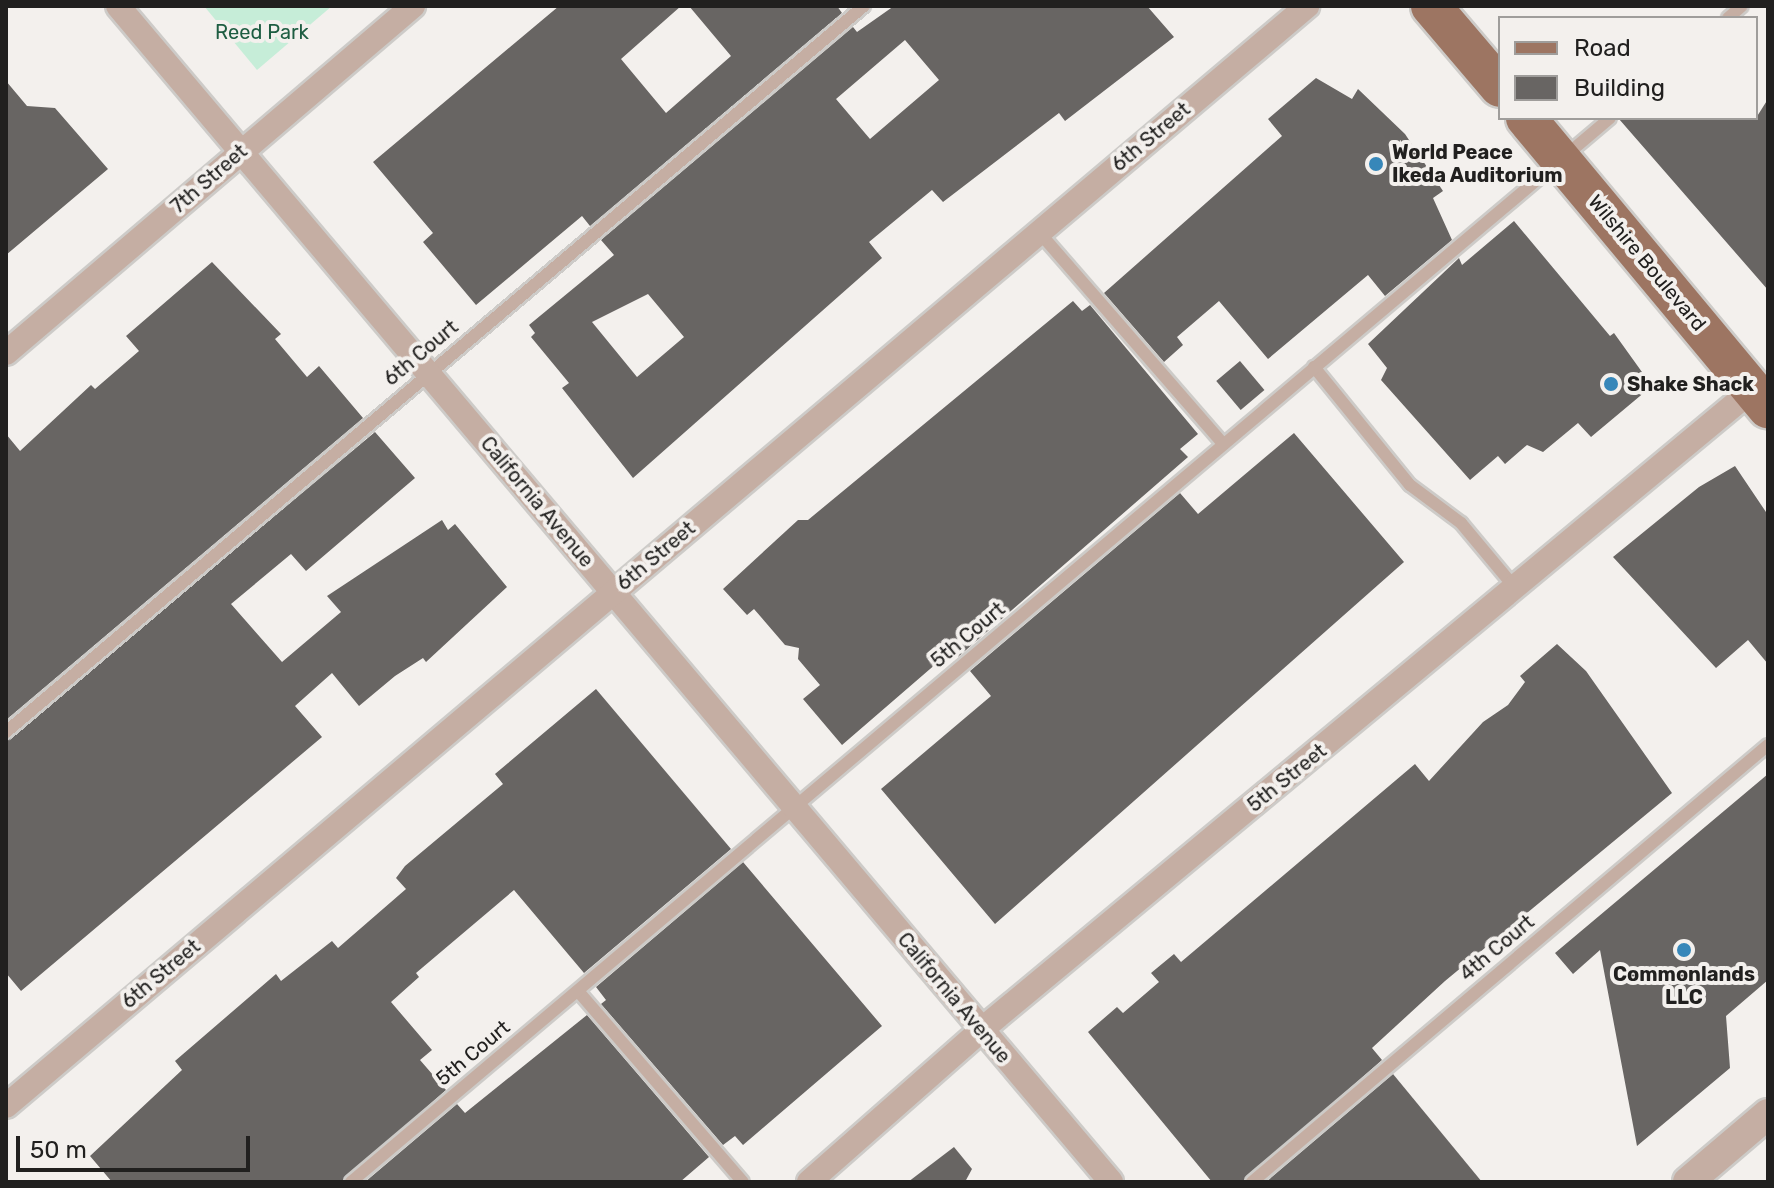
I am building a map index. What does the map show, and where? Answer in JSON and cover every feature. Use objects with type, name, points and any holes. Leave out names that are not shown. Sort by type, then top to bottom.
[{"type":"main road","points":[[1431,6],[1498,85]]},
{"type":"main road","name":"Wilshire Boulevard","points":[[1528,120],[1763,391]]},
{"type":"street","name":"California Avenue","points":[[118,6],[795,807],[980,1031],[1111,1182]]},
{"type":"street","name":"7th Street","points":[[6,353],[413,6]]},
{"type":"street","name":"6th Street","points":[[6,1106],[1307,6]]},
{"type":"street","name":"5th Street","points":[[809,1182],[980,1031],[1516,589],[1763,391]]},
{"type":"street","points":[[1688,1182],[1768,1114]]},
{"type":"lane","name":"6th Court","points":[[6,732],[864,6]]},
{"type":"lane","name":"5th Court","points":[[351,1182],[1608,120]]},
{"type":"lane","points":[[1039,232],[1223,444]]},
{"type":"lane","points":[[1314,367],[1410,485],[1461,523],[1516,589]]},
{"type":"lane","name":"4th Court","points":[[1252,1182],[1768,745]]},
{"type":"lane","points":[[578,991],[743,1182]]},
{"type":"green space","name":"Reed Park","points":[[204,6],[332,6],[257,70]]},
{"type":"building","points":[[559,6],[681,6],[621,59],[666,113],[731,56],[689,6],[837,6],[842,13],[590,226],[582,216],[476,305],[423,242],[433,233],[373,162]]},
{"type":"building","points":[[894,6],[1147,6],[1174,37],[1065,121],[1059,113],[943,202],[932,190],[869,242],[882,258],[633,478],[562,388],[569,383],[531,337],[535,333],[529,325],[614,255],[601,240],[853,27],[857,32]],"holes":[[[905,40],[939,80],[870,139],[836,99]],[[648,294],[684,337],[637,377],[592,322]]]},
{"type":"building","points":[[1316,78],[1352,99],[1358,89],[1405,134],[1443,191],[1433,198],[1452,240],[1385,296],[1368,275],[1268,359],[1219,301],[1177,337],[1183,345],[1164,362],[1104,293],[1282,136],[1268,119]]},
{"type":"building","points":[[6,81],[27,106],[55,108],[108,169],[6,255]]},
{"type":"building","points":[[1768,99],[1768,290],[1620,120],[1758,120]]},
{"type":"building","points":[[1514,221],[1610,336],[1614,333],[1652,386],[1591,437],[1578,423],[1543,452],[1527,445],[1505,464],[1498,456],[1470,480],[1381,380],[1387,368],[1368,344],[1459,258],[1462,265]]},
{"type":"building","points":[[212,262],[281,334],[275,339],[307,377],[319,366],[363,418],[6,720],[6,434],[20,451],[91,385],[95,389],[139,351],[126,336]]},
{"type":"building","points":[[1073,301],[1082,311],[1090,305],[1198,434],[1180,449],[1188,457],[958,657],[952,650],[842,745],[803,699],[820,685],[798,659],[799,648],[785,645],[754,609],[747,615],[723,589],[798,520],[808,520]]},
{"type":"building","points":[[1240,361],[1264,390],[1241,410],[1216,381]]},
{"type":"building","points":[[375,432],[415,478],[306,571],[291,554],[231,604],[282,662],[341,612],[327,596],[442,520],[448,530],[455,524],[507,587],[426,662],[423,658],[395,676],[359,706],[332,673],[295,706],[322,737],[21,991],[6,973],[6,741]]},
{"type":"building","points":[[1294,433],[1404,562],[995,924],[881,789],[991,696],[970,671],[1180,493],[1198,514]]},
{"type":"building","points":[[1735,466],[1768,515],[1768,664],[1748,640],[1716,668],[1613,557],[1699,487]]},
{"type":"building","points":[[1557,644],[1586,671],[1672,793],[1445,981],[1372,1048],[1382,1060],[1243,1182],[1212,1182],[1088,1032],[1117,1007],[1123,1013],[1159,982],[1151,973],[1174,954],[1181,962],[1415,764],[1429,781],[1483,722],[1508,705],[1525,682],[1520,676]]},
{"type":"building","points":[[596,689],[731,849],[584,973],[514,890],[416,973],[419,977],[391,1002],[432,1050],[420,1060],[446,1090],[342,1182],[112,1182],[90,1156],[182,1070],[175,1061],[276,974],[281,981],[332,941],[338,948],[406,889],[396,878],[405,866],[503,784],[495,774]]},
{"type":"building","name":"Commonlands LLC","points":[[1768,774],[1768,980],[1726,1016],[1730,1068],[1637,1146],[1600,950],[1573,974],[1555,953]]},
{"type":"building","points":[[743,862],[882,1026],[743,1145],[735,1136],[723,1145],[601,1004],[606,1000],[596,987]]},
{"type":"building","points":[[587,1015],[709,1157],[680,1182],[365,1182],[457,1104],[465,1113]]},
{"type":"building","points":[[1393,1074],[1482,1182],[1266,1182]]},
{"type":"building","points":[[954,1147],[972,1169],[965,1182],[908,1182]]},
{"type":"place","name":"World Peace Ikeda Auditorium","points":[[1376,164]]},
{"type":"place","name":"Shake Shack","points":[[1611,384]]},
{"type":"place","name":"Commonlands LLC","points":[[1684,950]]}]
